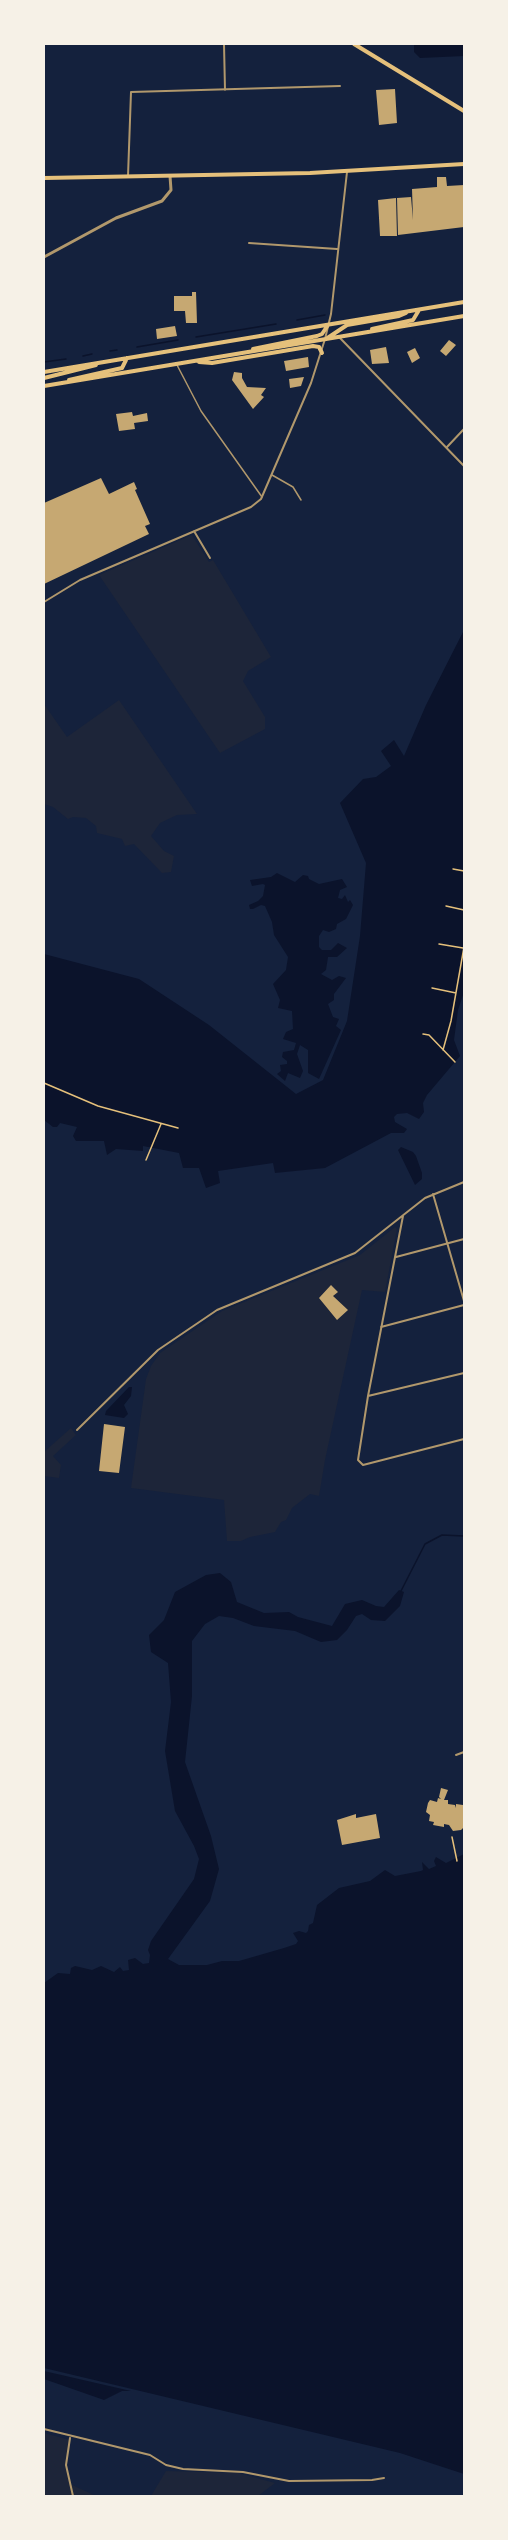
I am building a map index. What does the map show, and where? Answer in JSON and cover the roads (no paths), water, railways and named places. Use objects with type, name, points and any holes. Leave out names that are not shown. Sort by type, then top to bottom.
[{"type":"main road","points":[[354,44],[465,111]]},
{"type":"main road","points":[[44,178],[347,172],[465,164]]},
{"type":"main road","points":[[44,372],[465,303]]},
{"type":"main road","points":[[363,333],[386,325],[412,320],[419,310]]},
{"type":"main road","points":[[326,339],[347,325],[399,316],[409,311]]},
{"type":"main road","points":[[44,386],[465,316]]},
{"type":"main road","points":[[225,356],[317,336],[322,334],[329,324]]},
{"type":"main road","points":[[193,362],[212,363],[313,346],[319,347],[322,352]]},
{"type":"main road","points":[[57,384],[122,368],[127,358]]},
{"type":"main road","points":[[44,378],[94,367],[102,363]]},
{"type":"street","points":[[224,44],[225,90]]},
{"type":"street","points":[[128,176],[131,92],[340,86]]},
{"type":"street","points":[[44,602],[80,580],[250,507],[262,497],[326,339],[347,172]]},
{"type":"street","points":[[44,257],[116,218],[162,201],[171,190],[170,176]]},
{"type":"street","points":[[249,243],[337,249]]},
{"type":"street","points":[[419,310],[420,323]]},
{"type":"street","points":[[329,324],[465,466]]},
{"type":"street","points":[[447,447],[465,429]]},
{"type":"street","points":[[194,531],[210,558]]},
{"type":"street","points":[[77,1430],[158,1350],[204,1318],[230,1303],[355,1253],[433,1194],[465,1182]]},
{"type":"street","points":[[381,1327],[465,1303],[433,1194]]},
{"type":"street","points":[[403,1216],[368,1396],[358,1456],[360,1464],[465,1439]]},
{"type":"street","points":[[396,1257],[465,1239]]},
{"type":"street","points":[[368,1396],[465,1373]]},
{"type":"street","points":[[456,1755],[465,1752]]},
{"type":"street","points":[[44,2429],[150,2455],[166,2465],[183,2469],[243,2472],[289,2481],[384,2478]]},
{"type":"street","points":[[70,2437],[66,2465],[73,2496]]},
{"type":"lane","points":[[176,364],[201,411],[262,497]]},
{"type":"lane","points":[[272,475],[296,490],[302,500]]},
{"type":"waterway","points":[[297,320],[325,315]]},
{"type":"waterway","points":[[196,337],[276,324]]},
{"type":"waterway","points":[[137,347],[178,340]]},
{"type":"waterway","points":[[110,351],[117,350]]},
{"type":"waterway","points":[[83,356],[92,354]]},
{"type":"waterway","points":[[44,362],[66,359]]},
{"type":"waterway","points":[[401,1591],[425,1544],[442,1535],[464,1536]]}]
